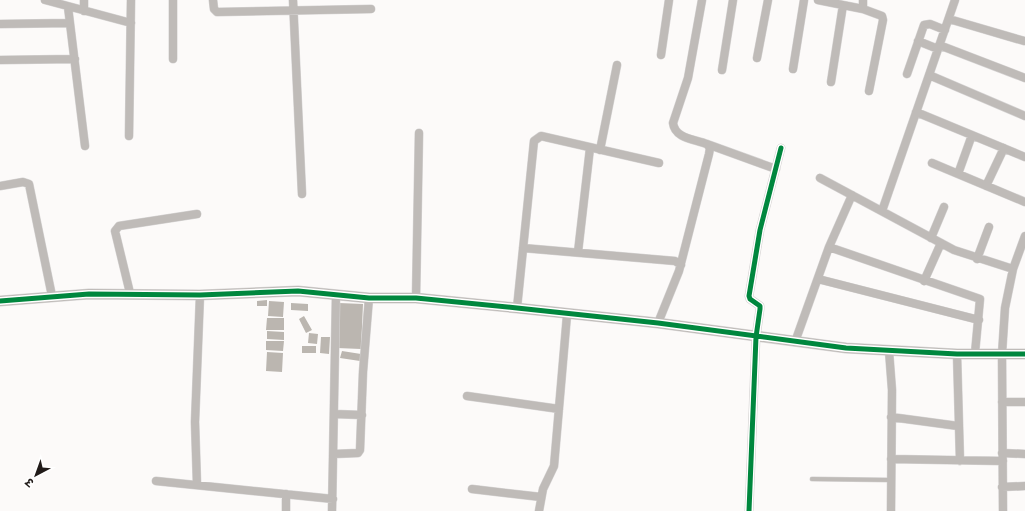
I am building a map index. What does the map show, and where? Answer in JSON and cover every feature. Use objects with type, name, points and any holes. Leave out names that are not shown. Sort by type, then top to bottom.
[{"type":"street","points":[[46,0],[131,23]]},
{"type":"street","points":[[84,0],[84,11]]},
{"type":"street","points":[[129,136],[131,0]]},
{"type":"street","points":[[173,0],[173,59]]},
{"type":"street","points":[[213,0],[214,9],[218,12],[294,12],[371,9]]},
{"type":"street","points":[[293,0],[302,194]]},
{"type":"street","points":[[661,55],[669,0]]},
{"type":"street","points":[[702,0],[688,78],[673,123],[674,129],[677,134],[776,169]]},
{"type":"street","points":[[722,70],[733,0]]},
{"type":"street","points":[[757,58],[768,0]]},
{"type":"street","points":[[793,69],[804,0]]},
{"type":"street","points":[[818,0],[863,9],[882,16],[883,20],[869,91]]},
{"type":"street","points":[[863,0],[863,9]]},
{"type":"street","points":[[882,211],[955,0]]},
{"type":"street","points":[[831,82],[843,5]]},
{"type":"street","points":[[68,7],[85,146]]},
{"type":"street","points":[[949,19],[1024,41]]},
{"type":"street","points":[[0,24],[70,23]]},
{"type":"street","points":[[907,74],[922,27],[926,24],[945,30]]},
{"type":"street","points":[[918,41],[1025,78]]},
{"type":"street","points":[[0,60],[75,59]]},
{"type":"street","points":[[600,150],[616,65]]},
{"type":"street","points":[[929,75],[1025,116]]},
{"type":"street","points":[[916,112],[1025,157]]},
{"type":"street","points":[[416,298],[419,133]]},
{"type":"street","points":[[958,174],[972,135]]},
{"type":"street","points":[[517,308],[534,142],[541,136],[659,163]]},
{"type":"street","points":[[658,323],[681,265],[709,154],[710,148],[707,144]]},
{"type":"street","points":[[578,252],[590,148]]},
{"type":"street","points":[[749,511],[756,337],[760,308],[750,299],[749,296],[760,230],[781,148]]},
{"type":"street","points":[[986,186],[1004,148]]},
{"type":"street","points":[[932,163],[1025,202]]},
{"type":"street","points":[[820,178],[941,243],[977,259],[1013,269]]},
{"type":"street","points":[[0,186],[23,182],[29,184],[52,296]]},
{"type":"street","points":[[795,342],[829,247],[852,195]]},
{"type":"street","points":[[931,238],[944,207]]},
{"type":"street","points":[[130,293],[115,231],[116,229],[119,226],[197,214]]},
{"type":"street","points":[[977,259],[989,227]]},
{"type":"street","points":[[1003,511],[1002,354],[1005,308],[1013,269],[1025,236]]},
{"type":"street","points":[[924,280],[941,243]]},
{"type":"street","points":[[829,247],[980,299],[975,353]]},
{"type":"street","points":[[523,248],[675,261],[681,265]]},
{"type":"street","points":[[818,279],[979,320]]},
{"type":"street","points":[[0,302],[52,296],[130,293],[200,295],[298,291],[369,298],[416,298],[517,308],[567,315],[658,323],[795,342],[889,352],[1025,354]]},
{"type":"street","points":[[197,485],[196,422],[200,295]]},
{"type":"street","points":[[332,511],[336,295]]},
{"type":"street","points":[[334,454],[360,452],[363,372],[369,298]]},
{"type":"street","points":[[539,511],[541,497],[554,466],[567,315]]},
{"type":"street","points":[[889,352],[892,417],[891,511]]},
{"type":"street","points":[[957,354],[960,461]]},
{"type":"street","points":[[467,396],[559,409]]},
{"type":"street","points":[[1002,402],[1025,402]]},
{"type":"street","points":[[334,414],[362,415]]},
{"type":"street","points":[[892,417],[958,426]]},
{"type":"street","points":[[892,459],[960,461],[1025,454]]},
{"type":"street","points":[[156,481],[333,499]]},
{"type":"street","points":[[1002,487],[1025,486]]},
{"type":"street","points":[[472,489],[541,497]]},
{"type":"street","points":[[286,494],[286,511]]},
{"type":"lane","points":[[812,480],[891,480]]},
{"type":"building","points":[[267,300],[267,306],[257,306],[257,301]]},
{"type":"building","points":[[269,301],[284,302],[283,317],[268,316]]},
{"type":"building","points":[[291,303],[308,304],[308,311],[291,310]]},
{"type":"building","points":[[339,303],[363,304],[361,349],[337,348]]},
{"type":"building","points":[[304,316],[312,330],[306,333],[299,319]]},
{"type":"building","points":[[267,318],[284,318],[284,330],[266,330]]},
{"type":"building","points":[[267,331],[284,332],[284,340],[267,339]]},
{"type":"building","points":[[309,333],[318,334],[317,344],[308,343]]},
{"type":"building","points":[[321,337],[330,337],[329,354],[320,353]]},
{"type":"building","points":[[266,341],[284,341],[283,351],[266,350]]},
{"type":"building","points":[[302,346],[316,346],[316,353],[302,353]]},
{"type":"building","points":[[342,351],[361,354],[360,361],[340,358]]},
{"type":"building","points":[[267,352],[283,353],[282,372],[266,371]]},
{"type":"cycle path","points":[[749,511],[756,337],[760,309],[760,306],[750,299],[749,296],[760,230],[781,148]]},
{"type":"cycle path","points":[[0,301],[89,294],[200,295],[298,291],[369,298],[416,298],[517,308],[658,323],[846,348],[957,354],[1025,354]]}]
